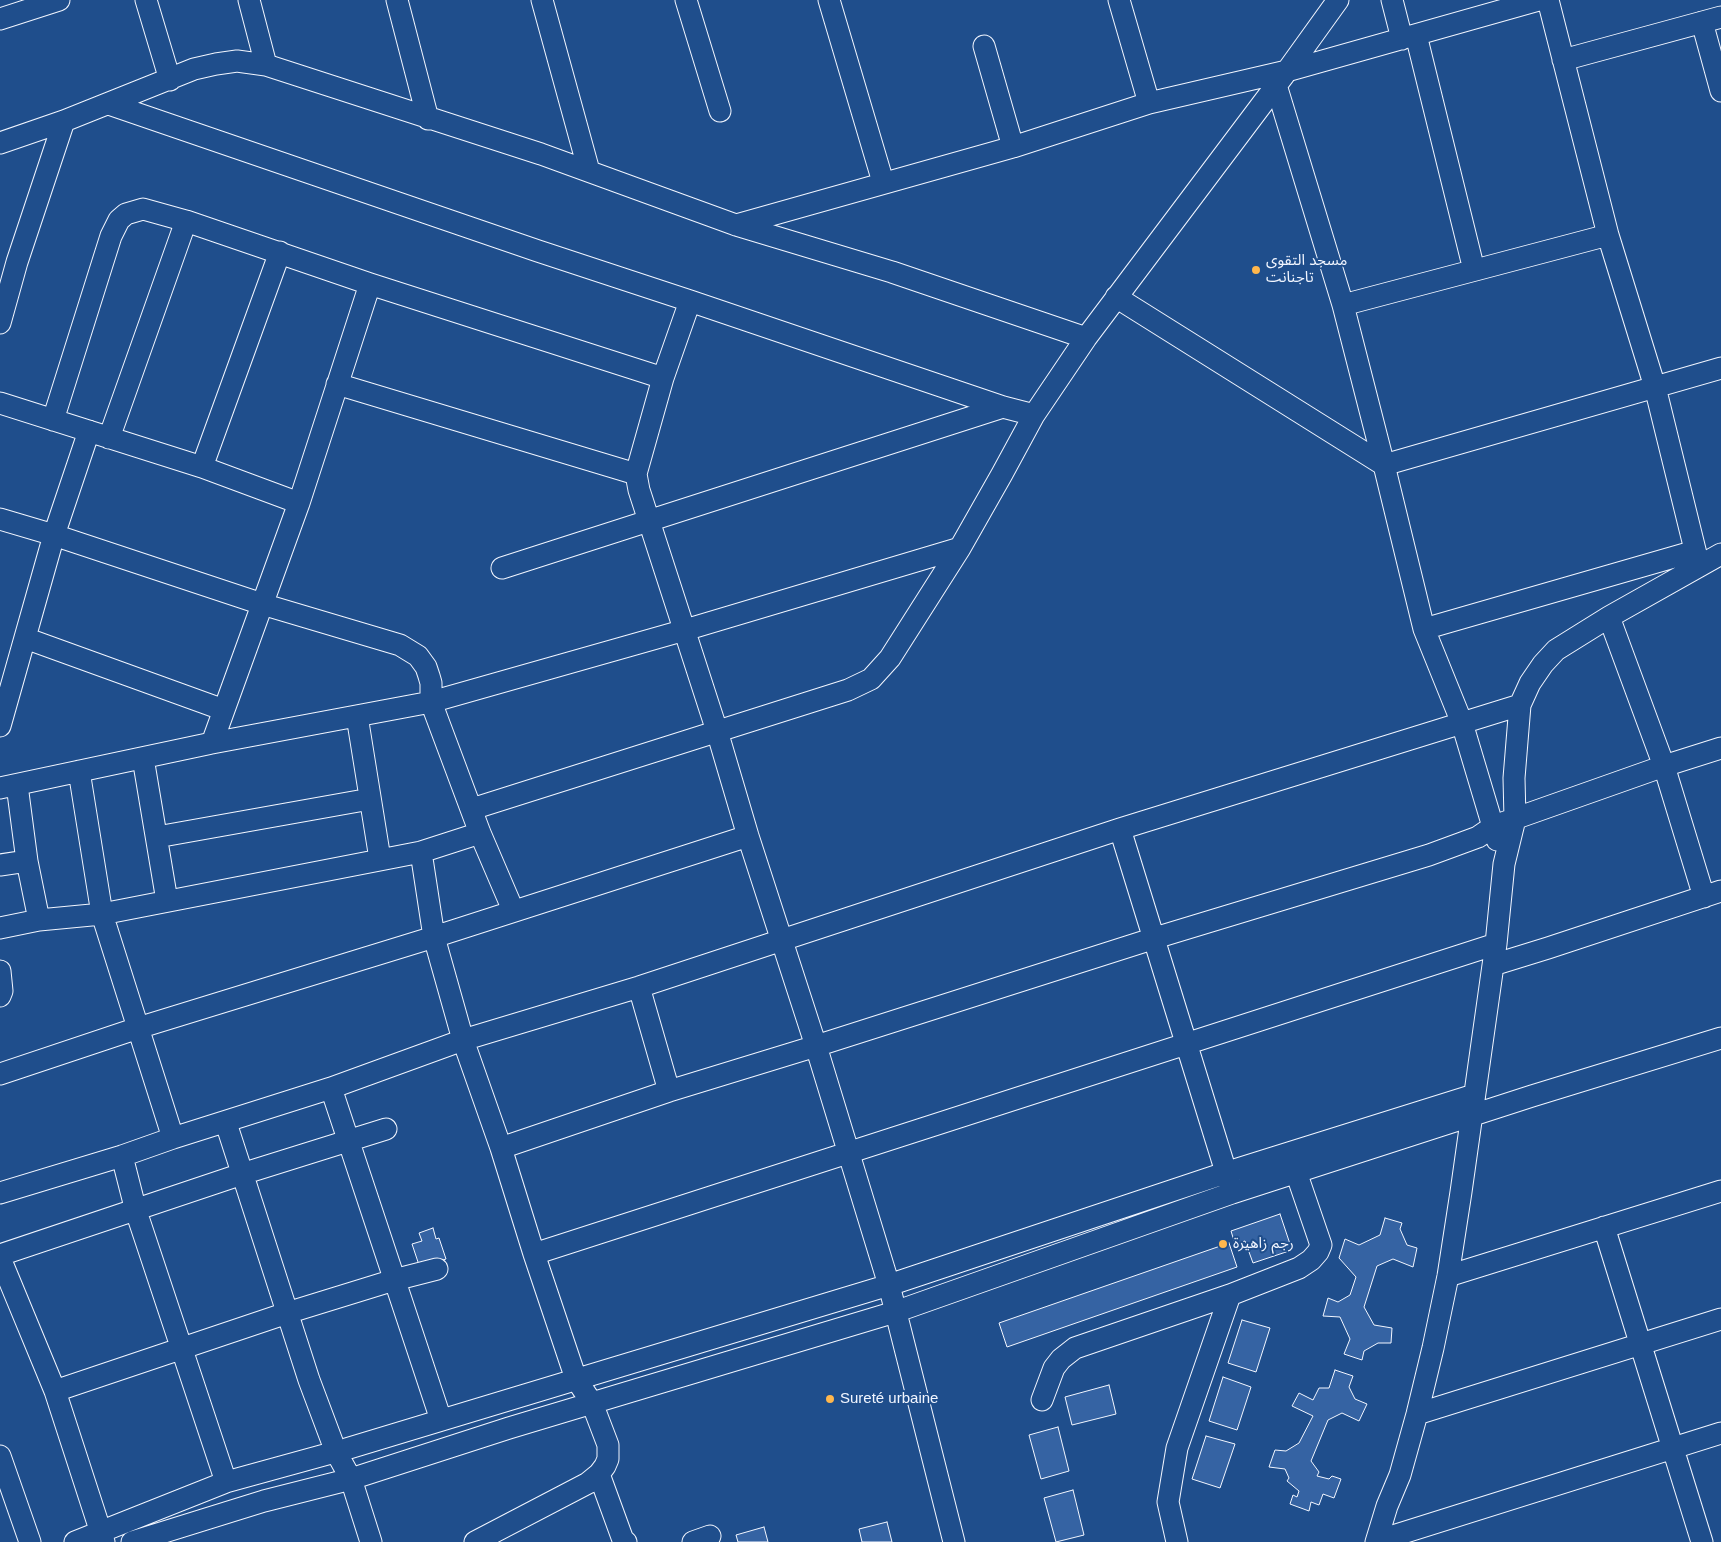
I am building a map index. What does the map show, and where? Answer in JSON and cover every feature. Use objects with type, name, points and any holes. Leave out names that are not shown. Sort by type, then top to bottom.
[{"type":"street","points":[[3,12],[59,0]]},
{"type":"street","points":[[146,0],[170,80]]},
{"type":"street","points":[[249,0],[266,65]]},
{"type":"street","points":[[397,0],[428,119]]},
{"type":"street","points":[[542,0],[589,171]]},
{"type":"street","points":[[686,0],[720,111]]},
{"type":"street","points":[[829,0],[883,182]]},
{"type":"street","points":[[1120,0],[1150,103]]},
{"type":"street","points":[[472,809],[848,690],[871,679],[890,658],[960,548],[1034,414],[1086,338],[1338,0]]},
{"type":"street","points":[[1392,0],[1409,37],[1474,270]]},
{"type":"street","points":[[736,225],[883,182],[1013,147],[1150,103],[1281,78],[1409,37],[1539,0]]},
{"type":"street","points":[[1548,0],[1608,235],[1655,387],[1697,558]]},
{"type":"street","points":[[1563,60],[1712,19],[1721,92]]},
{"type":"street","points":[[984,46],[1013,147]]},
{"type":"street","points":[[0,143],[64,121],[194,70],[237,61],[266,65],[589,171],[736,225],[892,272],[1086,338]]},
{"type":"street","points":[[1281,78],[1343,305],[1424,630],[1462,724],[1504,864]]},
{"type":"street","points":[[109,104],[538,251],[1003,407],[1034,414]]},
{"type":"street","points":[[0,323],[8,264],[64,121]]},
{"type":"street","points":[[53,420],[111,236],[119,220],[126,214],[143,209],[186,221],[370,284],[663,378]]},
{"type":"street","points":[[0,726],[54,535],[99,434],[186,221]]},
{"type":"street","points":[[1343,305],[1608,235]]},
{"type":"street","points":[[202,467],[280,252]]},
{"type":"street","points":[[212,743],[299,503],[370,284]]},
{"type":"street","points":[[1116,297],[1384,465],[1721,368]]},
{"type":"street","points":[[690,301],[663,378],[636,474],[639,490],[717,730],[748,836],[816,1046],[889,1284],[954,1542]]},
{"type":"street","points":[[337,384],[636,474]]},
{"type":"street","points":[[0,403],[202,467],[299,503]]},
{"type":"street","points":[[502,568],[1003,407]]},
{"type":"street","points":[[0,519],[262,604],[400,645],[418,656],[426,667],[431,683],[430,702],[480,833],[513,910]]},
{"type":"street","points":[[39,920],[27,861],[8,786],[212,743],[430,702],[684,630],[960,548]]},
{"type":"street","points":[[1424,630],[1697,558],[1721,554]]},
{"type":"street","points":[[1376,1541],[1387,1506],[1400,1475],[1417,1414],[1434,1348],[1448,1276],[1495,954],[1504,864],[1515,819],[1514,778],[1520,705],[1538,670],[1556,650],[1697,558]]},
{"type":"street","points":[[534,1254],[1187,1044],[1495,954],[1548,948],[1712,894],[1609,617]]},
{"type":"street","points":[[25,638],[224,710]]},
{"type":"street","points":[[0,1193],[122,1156],[331,1088],[463,1040],[639,987],[1120,829],[1520,705]]},
{"type":"street","points":[[357,716],[380,860]]},
{"type":"street","points":[[501,1148],[670,1091],[1154,938],[1429,855],[1478,836],[1494,826],[1721,748]]},
{"type":"street","points":[[143,758],[166,901]]},
{"type":"street","points":[[79,771],[102,914],[173,1138]]},
{"type":"street","points":[[157,837],[370,799]]},
{"type":"street","points":[[1120,829],[1232,1193]]},
{"type":"street","points":[[0,928],[39,920],[102,914],[421,852],[480,833]]},
{"type":"street","points":[[0,1074],[138,1028],[434,937],[513,910],[748,836]]},
{"type":"street","points":[[421,852],[434,937],[463,1040],[501,1148],[576,1378],[592,1404],[608,1445],[608,1459],[599,1474],[588,1483],[475,1542]]},
{"type":"street","points":[[0,865],[27,861]]},
{"type":"street","points":[[0,971],[2,991],[0,996]]},
{"type":"street","points":[[639,987],[670,1091]]},
{"type":"street","points":[[132,1542],[264,1501],[351,1479],[508,1428],[895,1312],[1232,1193],[1532,1096],[1721,1038]]},
{"type":"street","points":[[331,1088],[441,1420]]},
{"type":"street","points":[[74,1542],[102,1537],[226,1482],[336,1452],[889,1284],[1225,1173],[1474,1095]]},
{"type":"street","points":[[226,1122],[308,1380],[336,1452],[351,1479],[371,1542]]},
{"type":"street","points":[[102,1537],[55,1391],[0,1257],[242,1174],[386,1129]]},
{"type":"street","points":[[122,1156],[136,1211],[226,1482]]},
{"type":"street","points":[[1042,1400],[1054,1368],[1061,1359],[1075,1348],[1230,1294],[1299,1268],[1311,1260],[1321,1245],[1296,1172]]},
{"type":"street","points":[[1448,1276],[1721,1191]]},
{"type":"street","points":[[1604,1227],[1702,1542]]},
{"type":"street","points":[[55,1391],[287,1313],[394,1280],[437,1269]]},
{"type":"street","points":[[1177,1542],[1168,1502],[1177,1448],[1230,1294]]},
{"type":"street","points":[[1417,1414],[1721,1320]]},
{"type":"street","points":[[1376,1541],[1721,1433]]},
{"type":"street","points":[[0,1456],[30,1542]]},
{"type":"street","points":[[599,1474],[623,1540],[626,1542]]},
{"type":"building","points":[[1280,1214],[1292,1250],[1253,1263],[1245,1241],[1235,1244],[1231,1231]]},
{"type":"building","points":[[1385,1218],[1402,1223],[1400,1229],[1407,1245],[1417,1248],[1413,1267],[1393,1259],[1377,1266],[1364,1307],[1374,1325],[1392,1328],[1391,1343],[1378,1343],[1364,1351],[1362,1360],[1344,1354],[1350,1339],[1340,1317],[1323,1316],[1328,1298],[1338,1302],[1350,1295],[1356,1277],[1339,1258],[1345,1239],[1359,1245],[1380,1235]]},
{"type":"building","points":[[433,1228],[436,1239],[439,1238],[446,1259],[420,1268],[412,1244],[422,1241],[419,1233]]},
{"type":"building","points":[[1229,1243],[1237,1267],[1007,1347],[999,1323]]},
{"type":"building","points":[[1242,1320],[1270,1328],[1256,1372],[1228,1363]]},
{"type":"building","points":[[1335,1370],[1353,1376],[1349,1387],[1355,1399],[1367,1404],[1359,1421],[1342,1413],[1328,1420],[1311,1461],[1319,1472],[1317,1476],[1329,1479],[1332,1476],[1341,1479],[1334,1498],[1323,1494],[1319,1505],[1311,1502],[1309,1511],[1290,1504],[1293,1495],[1297,1497],[1299,1491],[1287,1481],[1289,1478],[1285,1469],[1269,1467],[1275,1450],[1286,1451],[1299,1443],[1313,1416],[1292,1406],[1299,1393],[1313,1400],[1319,1388],[1329,1388]]},
{"type":"building","points":[[1223,1377],[1251,1387],[1237,1430],[1209,1421]]},
{"type":"building","points":[[1109,1385],[1116,1414],[1072,1425],[1065,1397]]},
{"type":"building","points":[[1058,1427],[1069,1471],[1041,1479],[1029,1435]]},
{"type":"building","points":[[1206,1436],[1235,1444],[1220,1488],[1192,1479]]},
{"type":"building","points":[[1073,1490],[1084,1535],[1056,1542],[1044,1498]]},
{"type":"building","points":[[887,1522],[892,1542],[862,1542],[859,1529]]},
{"type":"building","points":[[764,1527],[768,1542],[738,1542],[736,1535]]},
{"type":"place","name":"مسجد التقوى تاجنانت","points":[[1256,270]]},
{"type":"place","name":"رجم زاهيرة","points":[[1223,1244]]},
{"type":"place","name":"Sureté urbaine","points":[[830,1399]]}]
